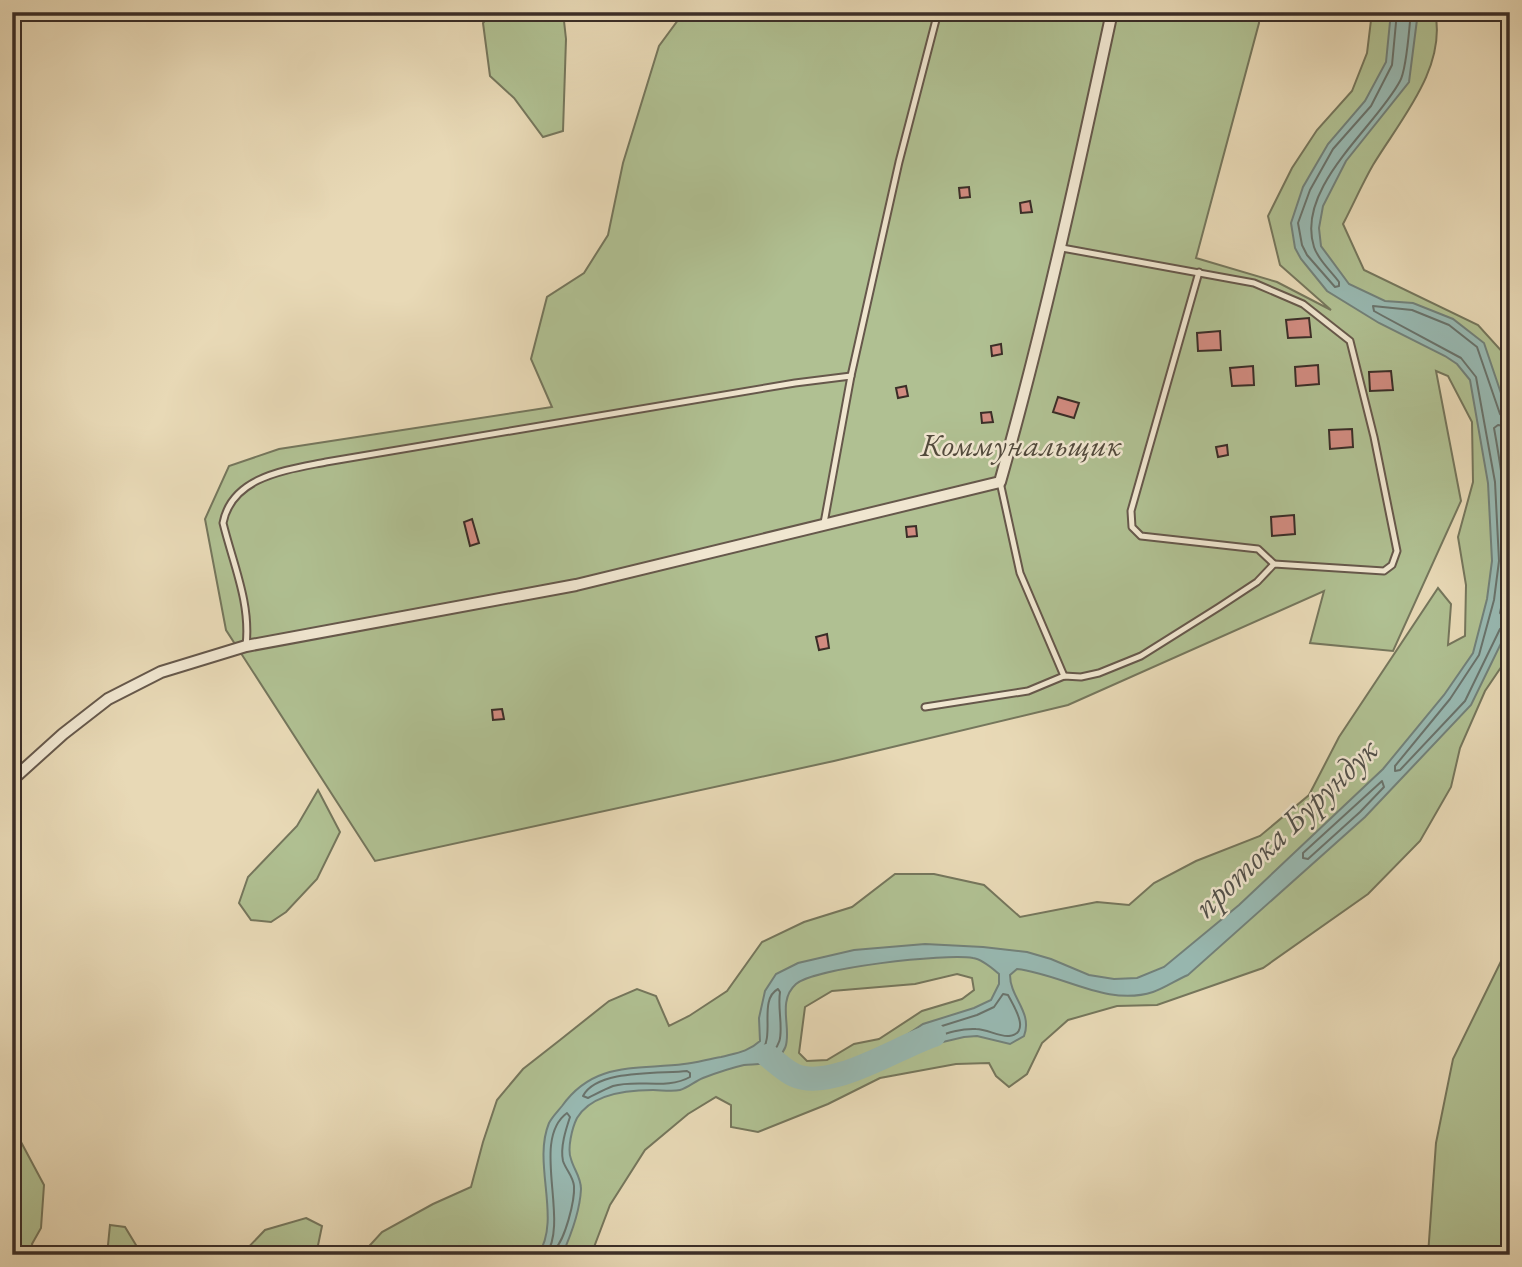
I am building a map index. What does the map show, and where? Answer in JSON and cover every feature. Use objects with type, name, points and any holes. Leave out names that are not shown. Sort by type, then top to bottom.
[{"type":"street","points":[[12,780],[107,699],[162,672],[246,646],[576,585],[1000,482],[1032,370],[1062,248],[1112,12]]},
{"type":"lane","points":[[824,523],[850,376],[899,162],[938,12]]},
{"type":"lane","points":[[1062,248],[1199,272],[1254,283],[1303,304],[1350,341],[1363,388],[1397,551],[1395,558],[1384,571],[1274,564],[1258,549],[1141,536],[1132,527],[1131,511],[1199,272]]},
{"type":"lane","points":[[246,646],[247,606],[223,523],[234,496],[245,486],[286,470],[313,465],[850,376]]},
{"type":"lane","points":[[1000,482],[1020,573],[1063,676]]},
{"type":"lane","points":[[925,707],[1028,691],[1063,676],[1090,676],[1141,656],[1257,582],[1274,564]]},
{"type":"green space","points":[[492,12],[563,12],[566,39],[563,131],[543,137],[514,98],[490,76],[483,23]]},
{"type":"green space","name":"Коммунальщик","points":[[684,12],[1259,12],[1259,23],[1196,258],[1277,282],[1331,310],[1280,265],[1268,216],[1292,168],[1317,130],[1352,91],[1367,53],[1372,12],[1435,12],[1437,33],[1428,73],[1408,112],[1373,165],[1343,224],[1364,270],[1478,325],[1506,356],[1510,369],[1510,654],[1485,691],[1460,748],[1451,787],[1420,841],[1368,894],[1263,968],[1157,1005],[1117,1006],[1068,1020],[1042,1043],[1027,1074],[1009,1087],[996,1076],[989,1063],[956,1064],[880,1078],[828,1104],[758,1132],[731,1127],[731,1105],[716,1097],[688,1114],[645,1150],[610,1205],[591,1255],[466,1255],[447,1247],[418,1255],[361,1255],[382,1232],[471,1187],[497,1100],[523,1069],[609,1001],[637,989],[656,996],[669,1026],[727,991],[762,942],[804,922],[852,907],[895,874],[934,874],[984,885],[1020,917],[1097,902],[1129,905],[1154,883],[1196,861],[1260,836],[1309,795],[1339,737],[1438,588],[1451,604],[1448,645],[1465,636],[1466,585],[1458,537],[1473,482],[1472,422],[1448,376],[1436,371],[1461,501],[1393,651],[1310,643],[1324,591],[1068,705],[834,761],[375,861],[226,630],[205,519],[229,466],[279,449],[552,407],[531,359],[547,297],[584,273],[608,235],[623,163],[659,46]],"holes":[[[957,974],[972,978],[974,990],[962,999],[922,1011],[879,1039],[854,1044],[827,1060],[807,1061],[799,1053],[805,1007],[832,991],[915,984]]]},
{"type":"green space","points":[[318,790],[340,832],[317,879],[286,912],[271,922],[251,920],[239,903],[248,877],[297,826]]},
{"type":"green space","points":[[1510,943],[1510,1255],[1428,1255],[1436,1143],[1453,1059]]},
{"type":"green space","points":[[12,1141],[21,1142],[44,1185],[41,1228],[32,1244],[34,1255],[12,1255]]},
{"type":"green space","points":[[306,1218],[322,1226],[316,1255],[241,1255],[265,1230]]},
{"type":"green space","points":[[110,1225],[125,1227],[142,1255],[107,1255]]},
{"type":"water","points":[[1391,12],[1418,12],[1409,82],[1346,161],[1323,206],[1319,228],[1321,246],[1349,284],[1385,301],[1413,303],[1453,319],[1484,343],[1507,411],[1510,442],[1510,625],[1471,705],[1365,817],[1188,975],[1162,988],[1136,996],[1102,993],[1017,969],[1010,975],[1013,991],[1026,1020],[1024,1036],[1010,1044],[977,1036],[964,1037],[905,1051],[901,1046],[902,1038],[923,1024],[991,1000],[999,984],[999,974],[980,960],[958,957],[881,963],[827,972],[796,984],[789,994],[786,1005],[787,1039],[785,1049],[778,1057],[765,1063],[718,1072],[680,1090],[622,1092],[592,1103],[577,1118],[571,1138],[570,1155],[581,1189],[572,1231],[562,1255],[538,1255],[545,1241],[547,1225],[543,1156],[549,1123],[574,1092],[588,1081],[617,1070],[693,1063],[751,1048],[760,1041],[759,1018],[765,991],[776,974],[798,963],[854,950],[925,944],[983,947],[1027,952],[1089,975],[1114,979],[1137,978],[1164,967],[1239,905],[1383,769],[1444,695],[1473,653],[1487,599],[1492,561],[1488,483],[1470,380],[1457,364],[1445,356],[1379,323],[1327,291],[1295,248],[1291,223],[1303,187],[1328,144],[1365,101],[1386,62]]},
{"type":"building","points":[[969,187],[970,197],[960,198],[959,188]]},
{"type":"building","points":[[1030,201],[1032,212],[1021,213],[1020,203]]},
{"type":"building","points":[[1309,318],[1311,337],[1288,338],[1286,320]]},
{"type":"building","points":[[1220,331],[1221,350],[1198,351],[1197,333]]},
{"type":"building","points":[[1001,344],[1002,354],[992,356],[991,346]]},
{"type":"building","points":[[1318,365],[1319,384],[1296,386],[1295,367]]},
{"type":"building","points":[[1253,366],[1254,385],[1232,386],[1230,368]]},
{"type":"building","points":[[1391,371],[1393,390],[1370,391],[1369,372]]},
{"type":"building","points":[[906,386],[908,396],[898,398],[896,388]]},
{"type":"building","points":[[1058,397],[1079,403],[1074,418],[1053,412]]},
{"type":"building","points":[[991,412],[993,422],[982,423],[981,413]]},
{"type":"building","points":[[1352,429],[1353,447],[1330,449],[1329,430]]},
{"type":"building","points":[[1227,445],[1228,455],[1218,457],[1216,447]]},
{"type":"building","points":[[1294,515],[1295,534],[1272,536],[1271,517]]},
{"type":"building","points":[[472,519],[479,543],[470,546],[464,522]]},
{"type":"building","points":[[916,526],[917,536],[907,537],[906,527]]},
{"type":"building","points":[[827,634],[829,648],[819,650],[816,637]]},
{"type":"building","points":[[502,709],[504,719],[493,720],[492,710]]},
{"type":"waterway","points":[[768,1056],[794,1075],[809,1079],[827,1077],[845,1073],[934,1035]]},
{"type":"water label","name":"протока Бурундук","points":[[1285,827]]}]
